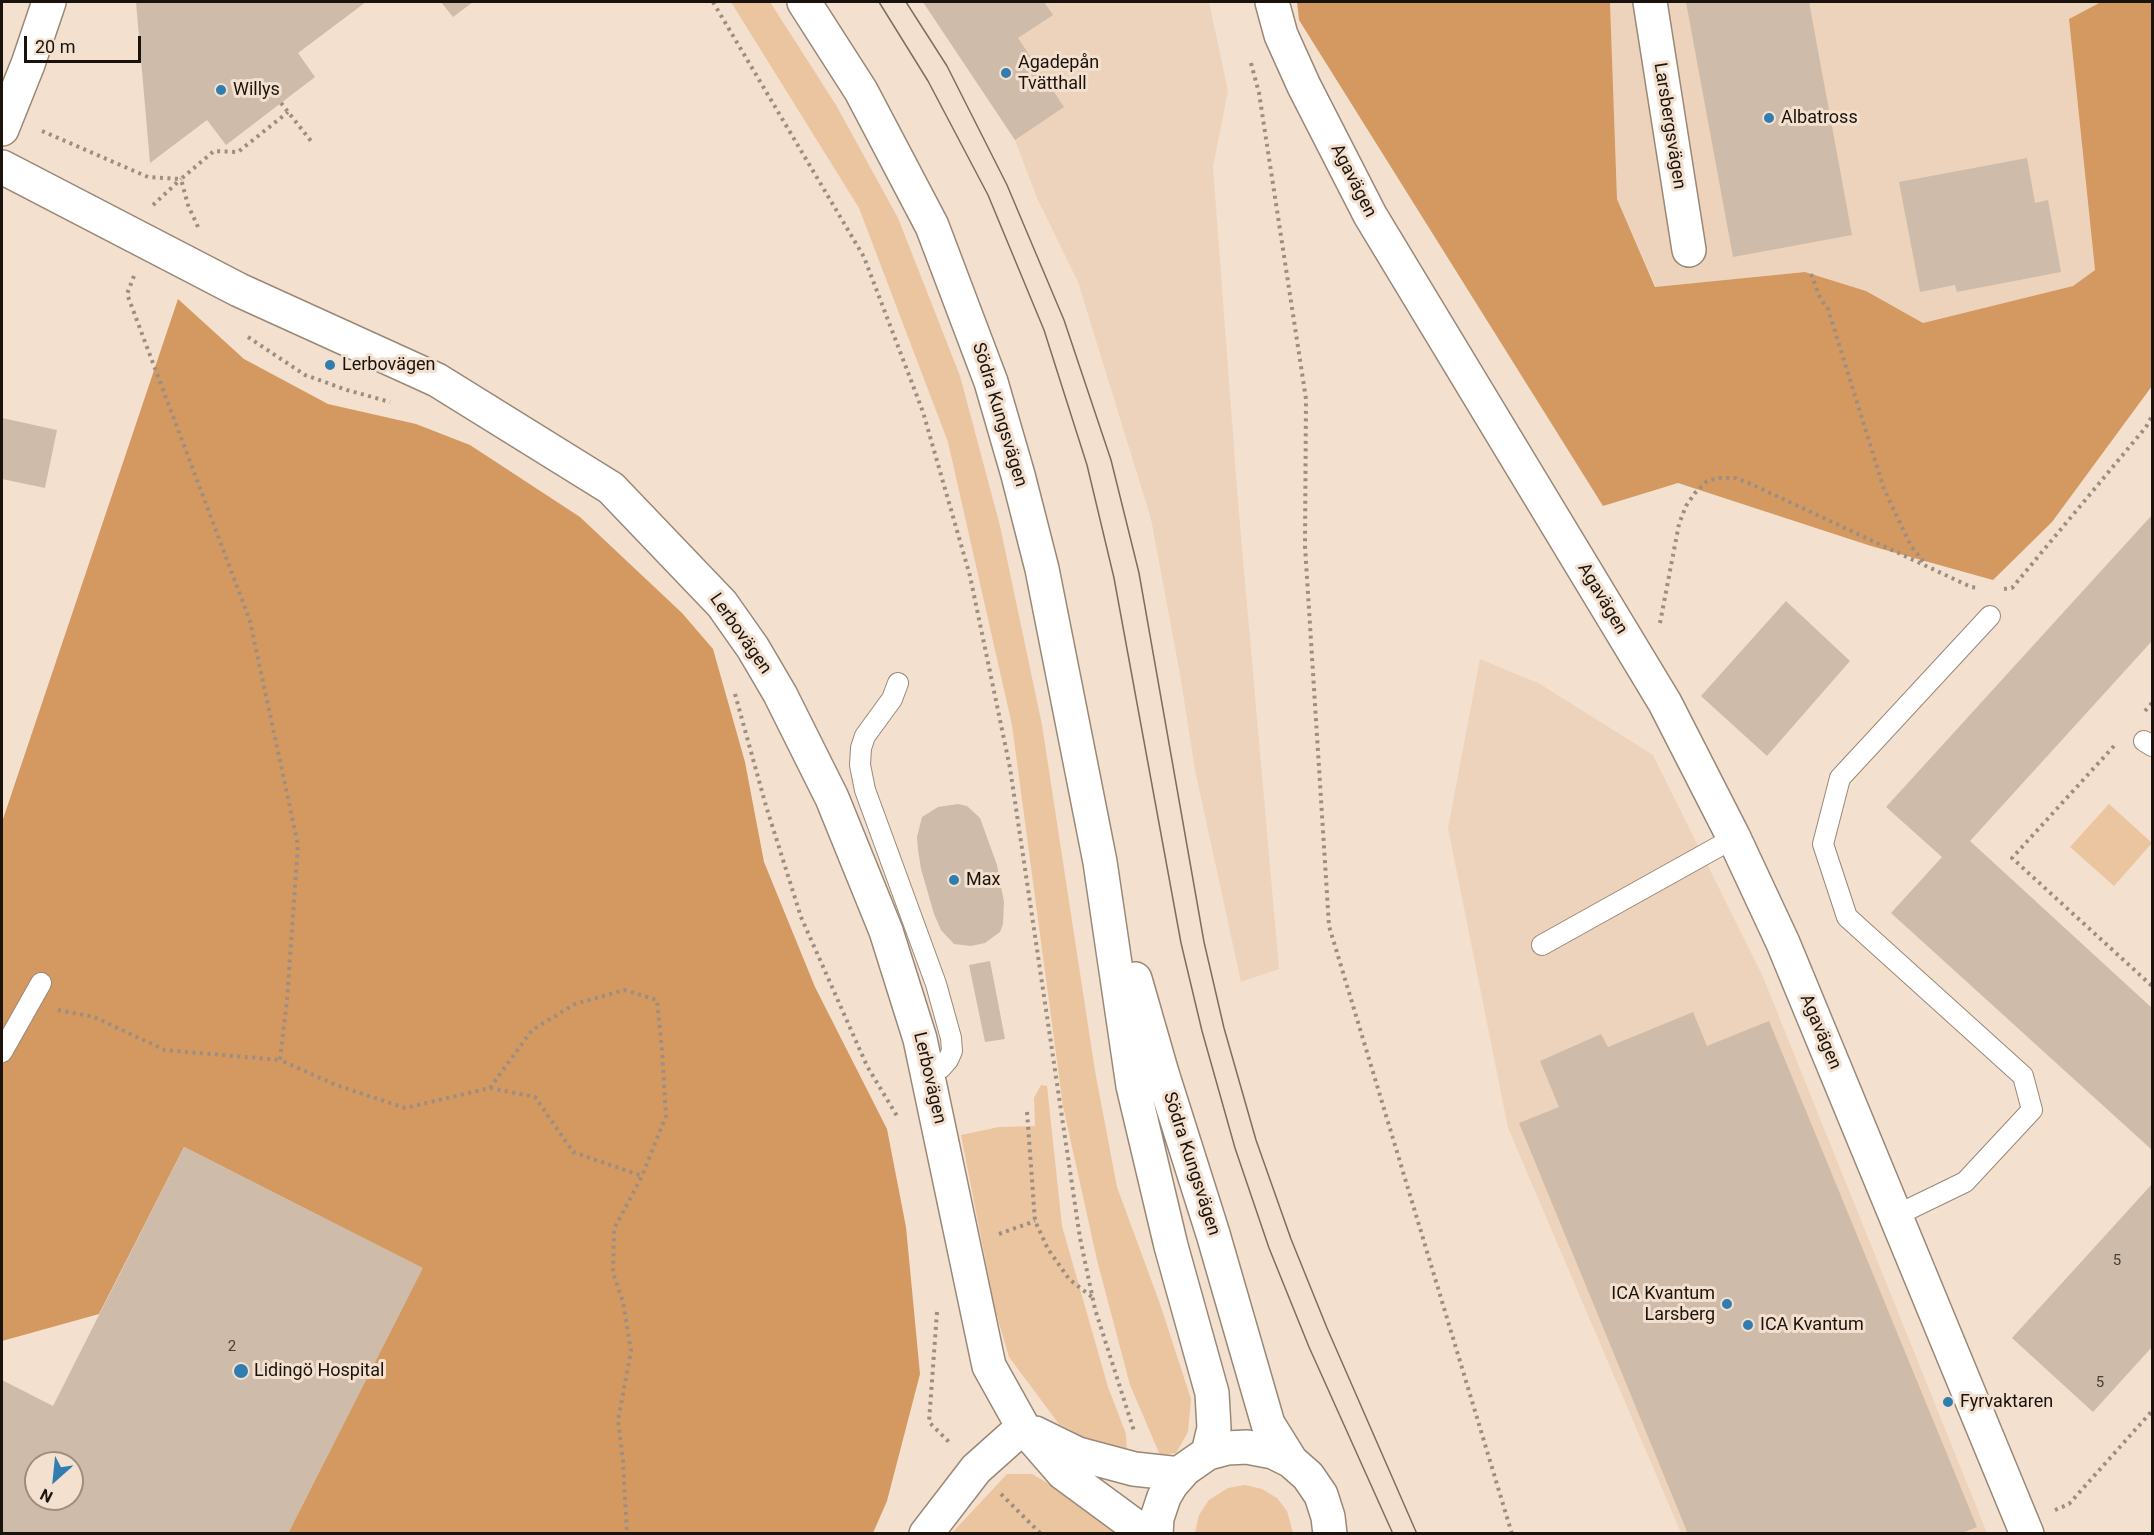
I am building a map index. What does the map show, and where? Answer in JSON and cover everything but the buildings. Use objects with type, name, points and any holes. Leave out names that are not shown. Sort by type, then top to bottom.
[{"type":"street","points":[[4,123],[28,64],[49,2]]},
{"type":"street","name":"Södra Kungsvägen","points":[[804,2],[861,91],[932,226],[991,382],[1018,475],[1042,569],[1100,862],[1133,1086],[1171,1246],[1212,1393],[1214,1428],[1208,1454]]},
{"type":"street","name":"Agavägen","points":[[1272,2],[1281,35],[1299,76],[1370,215],[1665,703],[1734,838],[1783,943],[2025,1529]]},
{"type":"street","name":"Larsbergsvägen","points":[[1650,2],[1689,250]]},
{"type":"street","name":"Lerbovägen","points":[[2,167],[239,290],[437,380],[611,488],[722,604],[753,648],[780,694],[832,798],[886,931],[920,1039],[989,1366],[1023,1427],[1063,1473],[1146,1533]]},
{"type":"street","name":"Södra Kungsvägen","points":[[1100,862],[1162,1073],[1214,1233],[1268,1424],[1291,1461]]},
{"type":"street","points":[[926,1533],[976,1469],[1023,1427],[1078,1454],[1134,1469],[1180,1474]]},
{"type":"street","name":"Södra Kungsvägen","points":[[1156,1533],[1161,1504],[1180,1474],[1208,1454],[1234,1447],[1254,1447],[1273,1452],[1291,1461],[1308,1476],[1321,1495],[1330,1533]]},
{"type":"lane","points":[[1897,1215],[1965,1182],[2032,1110],[2023,1076],[1847,916],[1823,844],[1840,778],[1990,616]]},
{"type":"lane","points":[[898,683],[892,699],[865,736],[861,748],[860,765],[865,789],[936,984],[951,1038],[952,1051],[948,1060],[941,1068],[928,1074]]},
{"type":"lane","points":[[1542,945],[1734,838]]},
{"type":"lane","points":[[4,1044],[41,983]]},
{"type":"path","points":[[713,2],[864,258],[926,423],[970,576],[1010,768],[1080,1238],[1092,1298],[1138,1445],[1134,1469]]},
{"type":"path","points":[[1259,93],[1306,399],[1305,546],[1329,926],[1512,1533]]},
{"type":"path","points":[[281,103],[311,141]]},
{"type":"path","points":[[152,206],[214,151],[238,152],[288,112]]},
{"type":"path","points":[[4,123],[148,177],[181,179]]},
{"type":"path","points":[[181,179],[188,205],[198,224]]},
{"type":"path","points":[[148,243],[127,294],[250,621],[298,845],[287,1000],[280,1060]]},
{"type":"path","points":[[1811,274],[1820,298],[1828,309],[1884,489],[1911,546],[1926,565]]},
{"type":"path","points":[[242,332],[305,375],[347,390],[392,402]]},
{"type":"path","points":[[1994,592],[2012,588],[2146,427],[2152,416]]},
{"type":"path","points":[[1660,627],[1678,524],[1695,493],[1707,482],[1719,478],[1736,478],[1751,484],[1971,587],[1983,589]]},
{"type":"path","points":[[734,692],[766,806],[801,917],[867,1066],[901,1123]]},
{"type":"path","points":[[2137,720],[2152,703]]},
{"type":"path","points":[[2115,745],[2012,858],[2152,986]]},
{"type":"path","points":[[490,1088],[532,1030],[575,1004],[624,990],[657,1000],[666,1116],[642,1176],[614,1229],[613,1273],[623,1302],[631,1351],[618,1420],[627,1533]]},
{"type":"path","points":[[29,1005],[94,1017],[165,1050],[280,1060],[336,1085],[405,1108],[490,1088],[536,1097],[573,1152],[642,1176]]},
{"type":"path","points":[[1027,1112],[1035,1221],[1048,1249],[1069,1279],[1092,1298]]},
{"type":"path","points":[[938,1311],[929,1422],[1041,1533]]},
{"type":"path","points":[[2025,1529],[2069,1504],[2152,1411]]},
{"type":"shaded area","points":[[731,2],[770,2],[836,105],[898,218],[960,376],[1000,526],[1042,725],[1095,1071],[1117,1187],[1160,1304],[1191,1399],[1188,1432],[1176,1453],[1160,1455],[1130,1385],[1097,1260],[1063,1106],[1012,725],[948,442],[859,208]]},
{"type":"shaded area","points":[[923,2],[1209,2],[1228,91],[1213,167],[1238,502],[1279,969],[1241,982],[1195,770],[1180,674],[1151,519],[1078,282],[1037,198],[1015,140]]},
{"type":"shaded area","points":[[1297,2],[1610,2],[1617,199],[1655,287],[1805,272],[1866,291],[1923,323],[2073,286],[2095,270],[2069,19],[2101,2],[2152,2],[2152,386],[2052,522],[1993,580],[1871,546],[1678,483],[1603,506],[1299,20]]},
{"type":"shaded area","points":[[1610,2],[2101,2],[2069,19],[2095,270],[2073,286],[1923,323],[1866,291],[1805,272],[1656,287],[1617,199]]},
{"type":"shaded area","points":[[178,299],[244,359],[328,404],[416,424],[470,445],[580,517],[682,613],[713,649],[745,762],[764,862],[815,987],[887,1129],[906,1227],[920,1374],[887,1501],[873,1533],[288,1533],[422,1268],[184,1147],[99,1314],[2,1341],[2,822]]},
{"type":"shaded area","points":[[1480,659],[1540,684],[1653,755],[1763,977],[1987,1533],[1681,1533],[1508,1128],[1448,828]]},
{"type":"shaded area","points":[[2109,804],[2152,843],[2114,886],[2070,847]]},
{"type":"shaded area","points":[[1041,1085],[1047,1086],[1062,1226],[1108,1387],[1126,1434],[1127,1454],[1105,1448],[1059,1424],[1009,1357],[995,1309],[961,1135],[999,1127],[1035,1126],[1034,1098]]},
{"type":"shaded area","points":[[1007,1474],[1032,1474],[1091,1509],[1116,1533],[951,1534]]},
{"type":"shaded area","points":[[1245,1485],[1262,1489],[1277,1498],[1287,1511],[1293,1533],[1195,1533],[1199,1515],[1209,1500],[1228,1488]]},
{"type":"tram line","points":[[879,2],[928,81],[988,195],[1044,330],[1087,465],[1114,578],[1181,943],[1202,1031],[1235,1148],[1269,1248],[1309,1347],[1393,1534]]},
{"type":"tram line","points":[[906,2],[947,66],[1007,185],[1064,320],[1111,460],[1139,573],[1204,942],[1224,1028],[1256,1140],[1291,1239],[1327,1328],[1417,1534]]},
{"type":"place","name":"Agadepån Tvätthall","points":[[1006,73]]},
{"type":"place","name":"Willys","points":[[221,90]]},
{"type":"place","name":"Albatross","points":[[1769,118]]},
{"type":"place","name":"Lerbovägen","points":[[330,365]]},
{"type":"place","name":"Max","points":[[954,880]]},
{"type":"place","name":"ICA Kvantum Larsberg","points":[[1727,1304]]},
{"type":"place","name":"ICA Kvantum","points":[[1748,1325]]},
{"type":"place","name":"Lidingö Hospital","points":[[241,1371]]},
{"type":"place","name":"Fyrvaktaren","points":[[1948,1402]]}]
